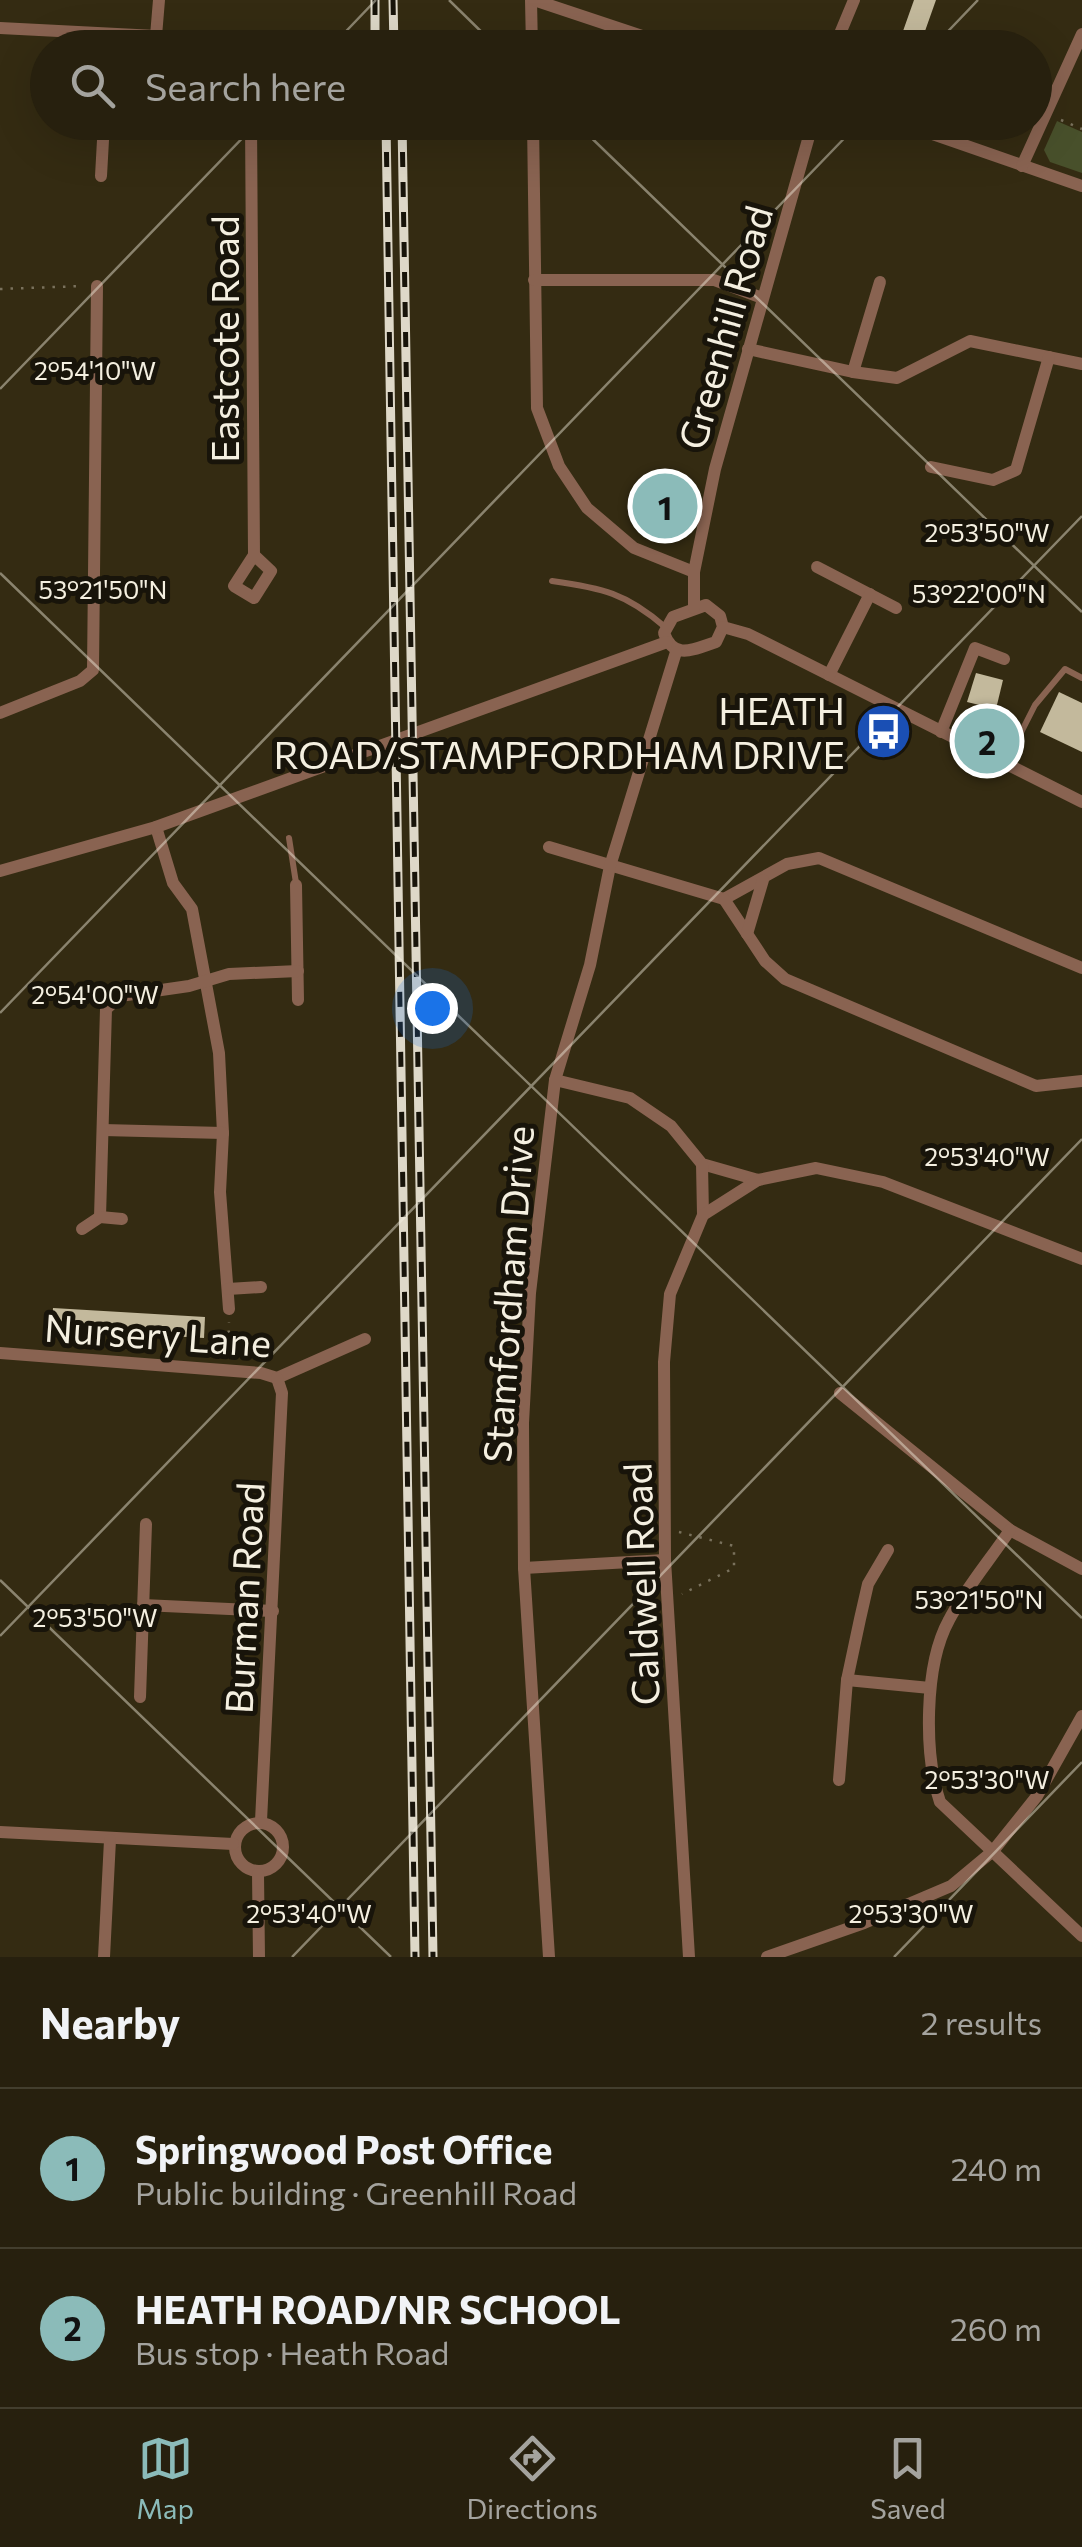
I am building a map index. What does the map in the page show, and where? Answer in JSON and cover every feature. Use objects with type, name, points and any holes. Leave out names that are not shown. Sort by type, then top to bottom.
[{"type":"street","points":[[156,30],[159,0]]},
{"type":"street","points":[[532,30],[533,0],[624,30]]},
{"type":"street","points":[[842,30],[854,0]]},
{"type":"street","points":[[0,28],[30,31]]},
{"type":"street","points":[[1052,100],[1082,34]]},
{"type":"street","points":[[101,176],[103,140]]},
{"type":"street","name":"Eastcote Road","points":[[251,140],[254,555]]},
{"type":"street","points":[[532,140],[536,408],[559,466],[586,508],[634,548],[694,572]]},
{"type":"street","name":"Greenhill Road","points":[[694,608],[694,572],[714,469],[808,140]]},
{"type":"street","points":[[949,140],[1082,186]]},
{"type":"street","points":[[1022,166],[1034,140]]},
{"type":"street","points":[[534,280],[714,280],[762,298]]},
{"type":"street","points":[[854,372],[880,282]]},
{"type":"street","points":[[0,713],[80,681],[94,670],[97,286]]},
{"type":"street","points":[[748,349],[897,378],[970,341],[1082,364]]},
{"type":"street","points":[[931,466],[992,480],[1016,470],[1049,357]]},
{"type":"street","points":[[816,567],[896,608]]},
{"type":"street","points":[[829,675],[870,594]]},
{"type":"street","points":[[670,640],[673,617],[706,605],[713,608],[723,627],[748,634],[1082,802]]},
{"type":"street","points":[[0,871],[156,826],[670,640],[716,642],[723,627]]},
{"type":"street","name":"Stamfordham Drive","points":[[549,1957],[524,1568],[523,1423],[530,1293],[555,1080],[590,966],[610,866],[670,640]]},
{"type":"street","points":[[941,732],[975,648],[1004,659]]},
{"type":"street","points":[[156,826],[174,884],[192,908],[219,1054],[224,1133],[220,1192],[229,1309]]},
{"type":"street","points":[[549,847],[724,899],[765,961],[785,980],[1036,1086],[1082,1081]]},
{"type":"street","points":[[724,899],[787,864],[818,858],[1082,968]]},
{"type":"street","points":[[747,934],[762,880]]},
{"type":"street","points":[[296,885],[298,1000]]},
{"type":"street","points":[[100,1217],[106,1010],[120,996],[230,974],[298,971]]},
{"type":"street","points":[[555,1080],[630,1098],[671,1126],[702,1164],[758,1180]]},
{"type":"street","points":[[103,1130],[224,1133]]},
{"type":"street","name":"Caldwell Road","points":[[690,1957],[665,1560],[664,1362],[670,1294],[703,1215],[702,1164]]},
{"type":"street","points":[[703,1215],[758,1180],[816,1168],[883,1182],[1082,1259]]},
{"type":"street","points":[[82,1229],[100,1217],[122,1219]]},
{"type":"street","points":[[228,1289],[260,1287]]},
{"type":"street","name":"Nursery Lane","points":[[0,1353],[228,1370],[277,1378],[365,1340]]},
{"type":"street","name":"Burman Road","points":[[258,1874],[275,1865],[284,1846],[274,1827],[261,1821],[282,1394],[277,1378]]},
{"type":"street","points":[[840,1393],[1010,1530],[1082,1570]]},
{"type":"street","points":[[140,1698],[146,1524]]},
{"type":"street","points":[[1010,1530],[947,1623],[930,1688],[931,1775],[940,1802],[1082,1936]]},
{"type":"street","points":[[838,1780],[847,1680],[868,1584],[888,1550]]},
{"type":"street","points":[[524,1568],[665,1560]]},
{"type":"street","points":[[144,1605],[273,1611]]},
{"type":"street","points":[[847,1680],[930,1688]]},
{"type":"street","points":[[767,1957],[864,1923],[951,1886],[993,1851],[1036,1796],[1082,1716]]},
{"type":"street","points":[[259,1957],[258,1874],[248,1869],[236,1854],[234,1844],[241,1830],[261,1821]]},
{"type":"street","points":[[0,1832],[234,1844]]},
{"type":"street","points":[[104,1957],[110,1840]]},
{"type":"lane","points":[[552,580],[595,587],[637,602],[670,640]]},
{"type":"lane","points":[[1005,765],[1035,705],[1066,669],[1081,674]]},
{"type":"lane","points":[[289,838],[296,885]]},
{"type":"path","points":[[1052,116],[1082,130]]},
{"type":"path","points":[[0,290],[97,286]]},
{"type":"path","points":[[228,1370],[229,1309]]},
{"type":"path","points":[[665,1528],[734,1546],[734,1568],[668,1602]]},
{"type":"green space","points":[[1057,121],[1082,132],[1082,173],[1050,162],[1044,150],[1052,140]]},
{"type":"building","points":[[914,0],[936,0],[925,30],[903,30]]},
{"type":"building","points":[[658,487],[680,492],[672,524],[650,519]]},
{"type":"building","points":[[976,673],[1003,680],[996,709],[967,702]]},
{"type":"building","points":[[1059,692],[1082,703],[1082,752],[1040,732]]},
{"type":"building","points":[[53,1308],[205,1317],[204,1338],[52,1329]]},
{"type":"railway","points":[[375,0],[375,30]]},
{"type":"railway","points":[[393,0],[394,30]]},
{"type":"railway","points":[[386,140],[415,1957]]},
{"type":"railway","points":[[402,140],[433,1957]]},
{"type":"place","name":"Springwood Post Office","points":[[665,506]]},
{"type":"place","name":"HEATH ROAD/STAMPFORDHAM DRIVE","points":[[884,731]]},
{"type":"place","name":"HEATH ROAD/NR SCHOOL","points":[[987,741]]}]
